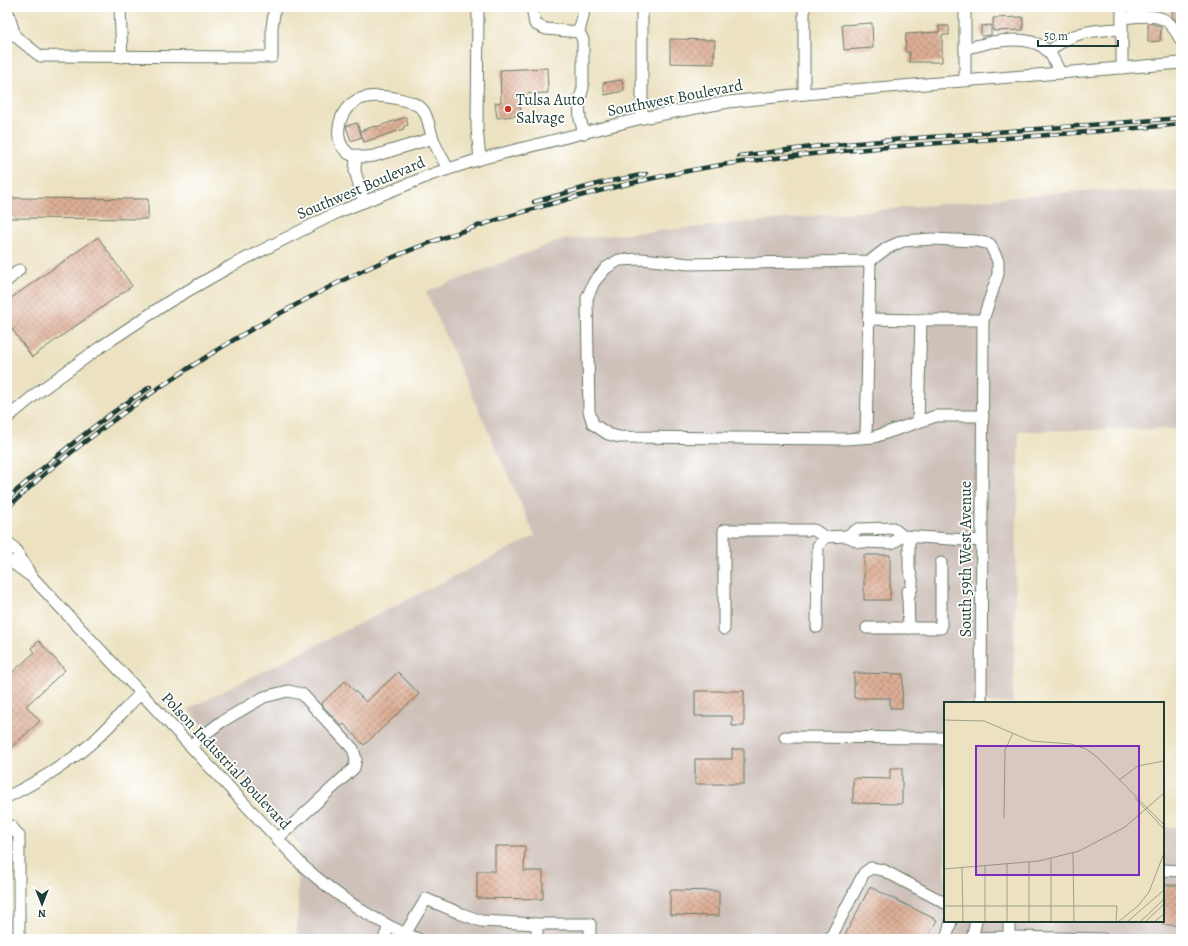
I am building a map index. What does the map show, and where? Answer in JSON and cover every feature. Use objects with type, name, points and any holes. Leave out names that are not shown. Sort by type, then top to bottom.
[{"type":"street","points":[[120,7],[122,57]]},
{"type":"street","points":[[7,9],[15,36],[40,56],[272,58],[272,27],[275,7]]},
{"type":"street","points":[[478,7],[477,129],[480,159]]},
{"type":"street","points":[[532,7],[535,24],[546,29],[579,32]]},
{"type":"street","points":[[584,7],[579,32],[583,40],[583,88],[579,102],[580,119],[584,133]]},
{"type":"street","points":[[642,7],[642,118]]},
{"type":"street","points":[[804,7],[804,94]]},
{"type":"street","points":[[965,7],[965,81]]},
{"type":"street","points":[[1049,52],[1070,37],[1089,32],[1122,18],[1142,16],[1163,19],[1171,26],[1181,41]]},
{"type":"street","points":[[1122,18],[1122,68]]},
{"type":"street","points":[[965,48],[972,48],[991,42],[1019,40],[1040,46],[1049,52],[1060,73]]},
{"type":"street","name":"Southwest Boulevard","points":[[7,418],[37,393],[99,348],[170,301],[231,266],[283,239],[390,190],[480,159],[642,118],[728,102],[804,94],[1181,63]]},
{"type":"street","points":[[433,138],[374,156],[365,157],[348,154],[340,144],[338,128],[346,111],[353,103],[363,98],[393,97],[413,102],[424,110],[438,152],[448,169]]},
{"type":"street","points":[[356,155],[355,171],[364,202]]},
{"type":"street","name":"South 59th West Avenue","points":[[870,261],[887,248],[903,241],[932,239],[977,241],[990,244],[998,261],[998,274],[983,320],[980,702]]},
{"type":"street","points":[[866,437],[870,261],[689,264],[642,258],[619,260],[606,268],[594,282],[587,298],[588,411],[593,424],[608,434],[627,438],[846,439],[874,437],[936,416],[983,416]]},
{"type":"street","points":[[7,281],[18,270]]},
{"type":"street","points":[[868,319],[983,320]]},
{"type":"street","points":[[918,422],[920,320]]},
{"type":"street","points":[[724,629],[724,530],[814,530],[825,537],[847,536],[858,529],[874,527],[893,528],[906,537],[982,542]]},
{"type":"street","points":[[817,627],[818,546],[825,537]]},
{"type":"street","points":[[906,537],[909,569],[905,576],[905,587],[908,598],[909,628]]},
{"type":"street","name":"Polson Industrial Boulevard","points":[[7,541],[15,549],[32,577]]},
{"type":"street","name":"Polson Industrial Boulevard","points":[[7,559],[32,577],[304,866],[338,896],[389,926],[418,939]]},
{"type":"street","points":[[867,628],[940,628],[941,563]]},
{"type":"street","points":[[7,797],[36,782],[66,763],[96,739],[141,692]]},
{"type":"street","points":[[191,745],[221,722],[264,697],[288,692],[302,694],[353,749],[356,759],[354,768],[277,839]]},
{"type":"street","points":[[786,737],[944,738]]},
{"type":"street","points":[[7,827],[11,826],[19,836],[18,939]]},
{"type":"street","points":[[830,939],[864,873],[871,868],[883,870],[944,902]]},
{"type":"street","points":[[1164,870],[1181,871]]},
{"type":"street","points":[[405,934],[426,899],[481,920],[537,924],[590,924],[590,939]]},
{"type":"street","points":[[946,939],[951,922]]},
{"type":"street","points":[[976,922],[972,939],[1103,939]]},
{"type":"street","points":[[1009,922],[1009,938]]},
{"type":"street","points":[[537,924],[537,939]]},
{"type":"street","points":[[384,939],[389,926]]},
{"type":"shaded area","points":[[1080,191],[1181,192],[1181,429],[1019,431],[1013,702],[944,702],[944,922],[1164,922],[1164,827],[1181,827],[1181,939],[297,939],[299,844],[188,709],[535,536],[426,292],[560,240]]},
{"type":"building","points":[[1172,7],[1181,7],[1181,21],[1177,21],[1172,17]]},
{"type":"building","points":[[1023,17],[1023,30],[993,31],[993,18]]},
{"type":"building","points":[[872,23],[873,48],[844,50],[842,25]]},
{"type":"building","points":[[1148,23],[1161,26],[1160,41],[1148,42]]},
{"type":"building","points":[[991,25],[991,35],[981,36],[981,26]]},
{"type":"building","points":[[939,26],[949,26],[949,35],[942,35],[942,62],[909,62],[910,52],[905,52],[906,34],[939,32]]},
{"type":"building","points":[[670,39],[715,40],[714,64],[670,63]]},
{"type":"building","points":[[547,68],[548,93],[519,94],[521,115],[497,118],[495,103],[501,102],[500,70]]},
{"type":"building","points":[[622,80],[624,91],[605,95],[603,83]]},
{"type":"building","points":[[406,117],[408,125],[403,127],[404,129],[364,142],[360,131]]},
{"type":"building","points":[[357,123],[362,137],[351,141],[346,126]]},
{"type":"building","points":[[7,198],[148,199],[148,219],[7,218]]},
{"type":"building","points":[[98,237],[132,286],[32,357],[7,322],[7,301]]},
{"type":"building","points":[[864,555],[890,555],[890,600],[864,600]]},
{"type":"building","points":[[39,641],[65,670],[26,706],[40,721],[11,748],[7,743],[7,677],[35,652],[31,648]]},
{"type":"building","points":[[398,672],[419,694],[364,745],[344,724],[342,726],[321,704],[345,681],[366,702]]},
{"type":"building","points":[[854,673],[903,674],[902,708],[890,708],[890,698],[854,698]]},
{"type":"building","points":[[695,691],[744,691],[744,726],[732,726],[732,716],[695,716]]},
{"type":"building","points":[[732,749],[744,749],[744,784],[695,784],[695,759],[732,759]]},
{"type":"building","points":[[890,768],[902,768],[902,804],[853,803],[853,778],[890,779]]},
{"type":"building","points":[[495,846],[525,846],[524,871],[543,871],[543,899],[477,898],[477,871],[495,871]]},
{"type":"building","points":[[1164,885],[1181,885],[1181,925],[1163,925]]},
{"type":"building","points":[[870,887],[937,920],[927,939],[843,939]]},
{"type":"building","points":[[670,890],[719,891],[719,916],[670,915]]},
{"type":"railway","points":[[739,156],[812,147],[904,139],[1181,118]]},
{"type":"railway","points":[[7,508],[52,467],[88,439],[147,396],[239,337],[314,295],[367,269],[435,241],[505,217],[619,186],[662,176],[728,164],[912,145],[1181,124]]},
{"type":"railway","points":[[534,202],[601,183],[646,174]]},
{"type":"railway","points":[[7,499],[94,426],[150,387]]},
{"type":"place","name":"Tulsa Auto Salvage","points":[[508,109]]}]
